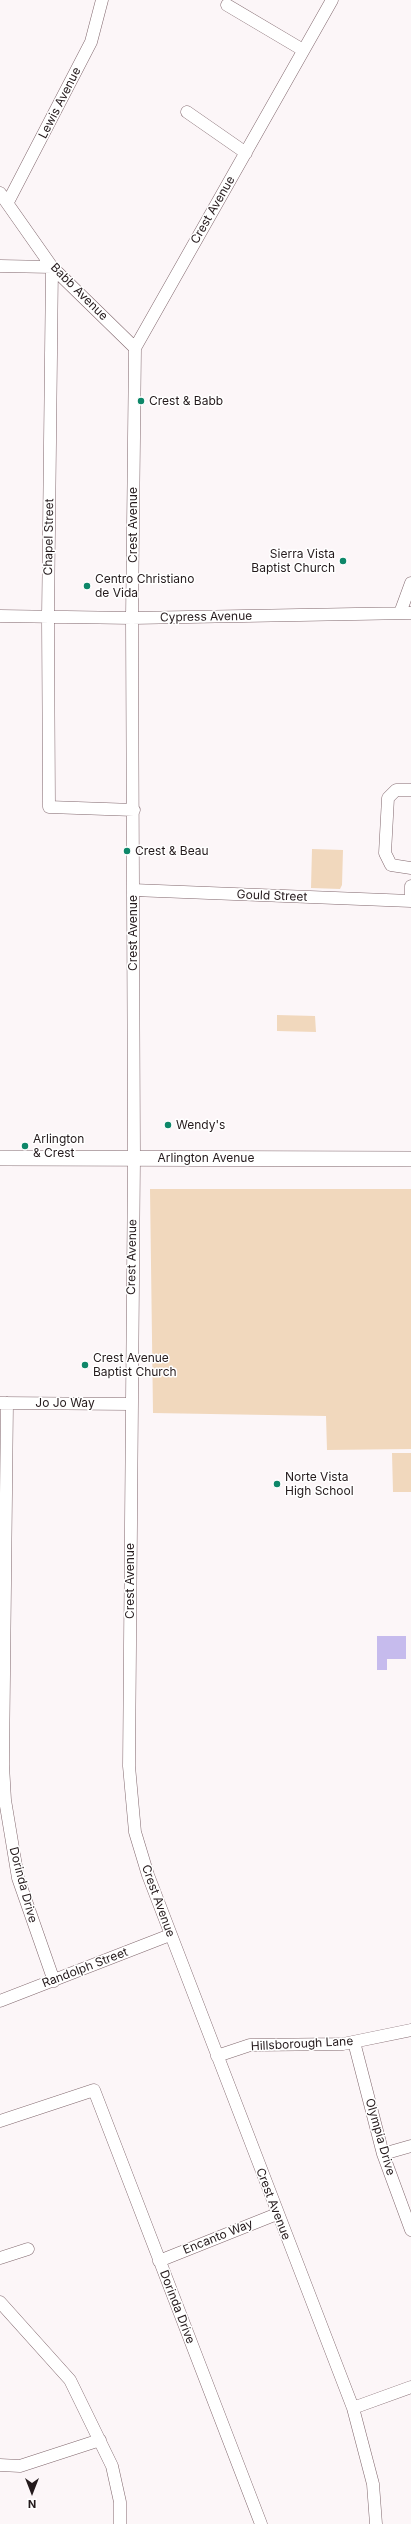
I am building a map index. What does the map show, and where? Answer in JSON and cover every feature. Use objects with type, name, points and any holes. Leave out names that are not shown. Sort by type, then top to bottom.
[{"type":"main road","name":"Arlington Avenue","points":[[0,1158],[411,1159]]},
{"type":"street","name":"Lewis Avenue","points":[[4,198],[91,42],[102,0]]},
{"type":"street","name":"Crest Avenue","points":[[332,0],[135,348],[132,618],[134,810],[134,1158],[131,1404],[130,1789],[138,1844],[170,1935],[353,2408],[373,2484],[376,2524]]},
{"type":"street","points":[[227,5],[303,50]]},
{"type":"street","points":[[186,112],[246,153]]},
{"type":"street","name":"Babb Avenue","points":[[4,198],[52,267],[135,348]]},
{"type":"street","points":[[0,266],[52,267]]},
{"type":"street","name":"Chapel Street","points":[[52,267],[48,617],[49,807],[65,810],[134,810]]},
{"type":"street","points":[[406,613],[411,583]]},
{"type":"street","name":"Cypress Avenue","points":[[0,616],[132,618],[406,613]]},
{"type":"street","points":[[411,790],[396,790],[389,796],[385,853],[390,864],[396,867],[411,868]]},
{"type":"street","points":[[411,886],[411,901]]},
{"type":"street","name":"Gould Street","points":[[133,890],[411,901]]},
{"type":"street","name":"Jo Jo Way","points":[[3,1403],[131,1404]]},
{"type":"street","name":"Dorinda Drive","points":[[3,1403],[4,1757],[6,1800],[18,1878],[54,1981]]},
{"type":"street","name":"Randolph Street","points":[[0,2001],[170,1935]]},
{"type":"street","name":"Hillsborough Lane","points":[[217,2056],[250,2045],[354,2042],[411,2030]]},
{"type":"street","name":"Olympia Drive","points":[[354,2042],[383,2154],[411,2230]]},
{"type":"street","name":"Dorinda Drive","points":[[0,2121],[94,2090],[261,2524]]},
{"type":"street","points":[[383,2154],[411,2146]]},
{"type":"street","name":"Encanto Way","points":[[159,2261],[277,2214]]},
{"type":"street","points":[[0,2258],[28,2249]]},
{"type":"street","points":[[0,2302],[70,2380],[112,2466],[120,2502],[120,2524]]},
{"type":"street","points":[[353,2408],[411,2387]]},
{"type":"street","points":[[0,2465],[20,2466],[100,2440]]},
{"type":"shaded area","points":[[312,849],[343,850],[342,885],[340,889],[311,888]]},
{"type":"shaded area","points":[[277,1015],[315,1016],[316,1032],[277,1031]]},
{"type":"shaded area","points":[[150,1189],[411,1189],[411,1449],[327,1450],[326,1416],[153,1413]]},
{"type":"shaded area","points":[[392,1453],[411,1453],[411,1492],[393,1492]]},
{"type":"shaded area","points":[[377,1636],[406,1636],[406,1659],[387,1659],[387,1670],[377,1670]]},
{"type":"place","name":"Crest & Babb","points":[[141,401]]},
{"type":"place","name":"Sierra Vista Baptist Church","points":[[343,561]]},
{"type":"place","name":"Centro Christiano de Vida","points":[[87,586]]},
{"type":"place","name":"Crest & Beau","points":[[127,851]]},
{"type":"place","name":"Wendy's","points":[[168,1125]]},
{"type":"place","name":"Arlington & Crest","points":[[25,1146]]},
{"type":"place","name":"Crest Avenue Baptist Church","points":[[85,1365]]},
{"type":"place","name":"Norte Vista High School","points":[[277,1484]]}]
